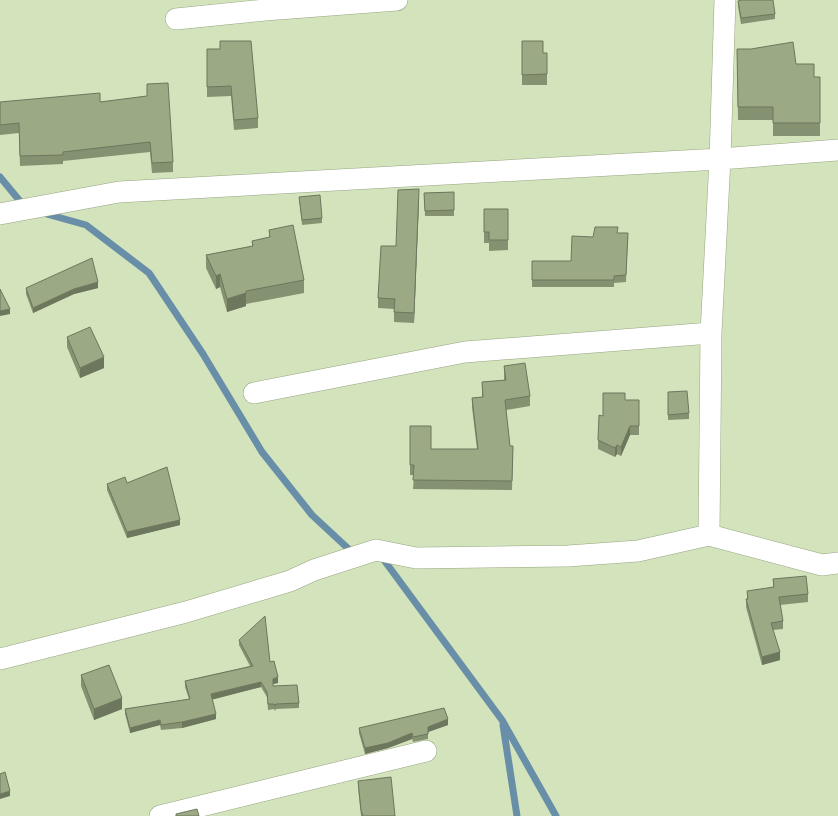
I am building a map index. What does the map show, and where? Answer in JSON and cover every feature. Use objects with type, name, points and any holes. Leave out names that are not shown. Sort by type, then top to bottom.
[{"type":"street","points":[[176,19],[265,10],[397,0]]},
{"type":"street","points":[[709,535],[711,333],[720,159],[725,0]]},
{"type":"street","points":[[0,214],[120,192],[720,159],[838,150]]},
{"type":"street","points":[[254,393],[465,352],[711,333]]},
{"type":"street","points":[[0,659],[186,612],[290,581],[314,570],[376,550],[416,558],[568,556],[638,551],[709,535],[830,564],[838,578]]},
{"type":"street","points":[[160,816],[426,751]]},
{"type":"building","points":[[773,0],[775,14],[741,18],[738,1]]},
{"type":"building","points":[[220,41],[251,41],[258,118],[234,120],[231,86],[207,87],[207,49],[220,49]]},
{"type":"building","points":[[522,41],[543,41],[543,53],[547,53],[547,74],[522,75]]},
{"type":"building","points":[[793,42],[796,64],[814,64],[814,77],[820,77],[820,123],[773,123],[773,107],[738,107],[737,49],[751,49]]},
{"type":"building","points":[[168,83],[173,162],[152,163],[150,142],[63,152],[63,155],[20,156],[19,123],[0,125],[0,102],[100,93],[100,102],[147,96],[147,84]]},
{"type":"building","points":[[419,189],[414,313],[394,312],[395,299],[378,298],[381,246],[396,246],[398,190]]},
{"type":"building","points":[[454,192],[454,210],[425,211],[424,193]]},
{"type":"building","points":[[320,195],[322,218],[302,220],[299,197]]},
{"type":"building","points":[[484,209],[508,209],[508,240],[489,240],[489,232],[484,232]]},
{"type":"building","points":[[293,225],[304,280],[246,291],[246,293],[227,299],[220,274],[216,276],[206,255],[253,246],[252,241],[270,237],[269,230]]},
{"type":"building","points":[[595,227],[618,227],[617,233],[628,233],[626,275],[614,276],[614,280],[532,280],[532,261],[571,261],[572,236],[593,237]]},
{"type":"building","points":[[92,258],[98,282],[74,289],[33,308],[26,288]]},
{"type":"building","points":[[0,289],[10,309],[0,311]]},
{"type":"building","points":[[90,327],[104,357],[80,368],[67,337]]},
{"type":"building","points":[[525,363],[530,396],[505,400],[510,446],[513,446],[512,481],[413,480],[414,465],[410,465],[410,426],[431,426],[431,449],[478,449],[472,398],[483,397],[482,382],[506,380],[504,366]]},
{"type":"building","points":[[687,391],[689,413],[668,415],[668,392]]},
{"type":"building","points":[[603,393],[625,393],[625,400],[639,400],[639,426],[630,426],[621,447],[617,445],[615,448],[598,440],[599,415],[603,416]]},
{"type":"building","points":[[167,467],[180,520],[127,532],[107,484],[125,477],[127,483]]},
{"type":"building","points":[[806,576],[808,594],[779,597],[783,621],[771,623],[780,652],[762,657],[746,599],[748,599],[747,591],[774,587],[773,579]]},
{"type":"building","points":[[265,616],[270,662],[274,661],[278,677],[273,679],[273,686],[297,685],[299,703],[276,704],[275,706],[274,704],[268,704],[267,692],[261,682],[211,694],[216,714],[161,725],[160,720],[130,728],[125,709],[190,699],[185,681],[253,666],[239,640]]},
{"type":"building","points":[[109,665],[122,698],[94,709],[81,675]]},
{"type":"building","points":[[444,708],[448,719],[428,727],[428,734],[413,737],[412,733],[388,743],[365,748],[359,728]]},
{"type":"building","points":[[5,772],[10,791],[0,794],[0,774]]},
{"type":"building","points":[[391,777],[395,816],[363,816],[358,781]]},
{"type":"building","points":[[197,809],[199,816],[176,816],[176,814]]},
{"type":"waterway","points":[[0,177],[24,206]]},
{"type":"waterway","points":[[43,213],[86,225],[149,273],[203,354],[262,452],[312,515],[354,554]]},
{"type":"waterway","points":[[381,556],[502,720],[556,816]]},
{"type":"waterway","points":[[503,725],[517,816]]}]
